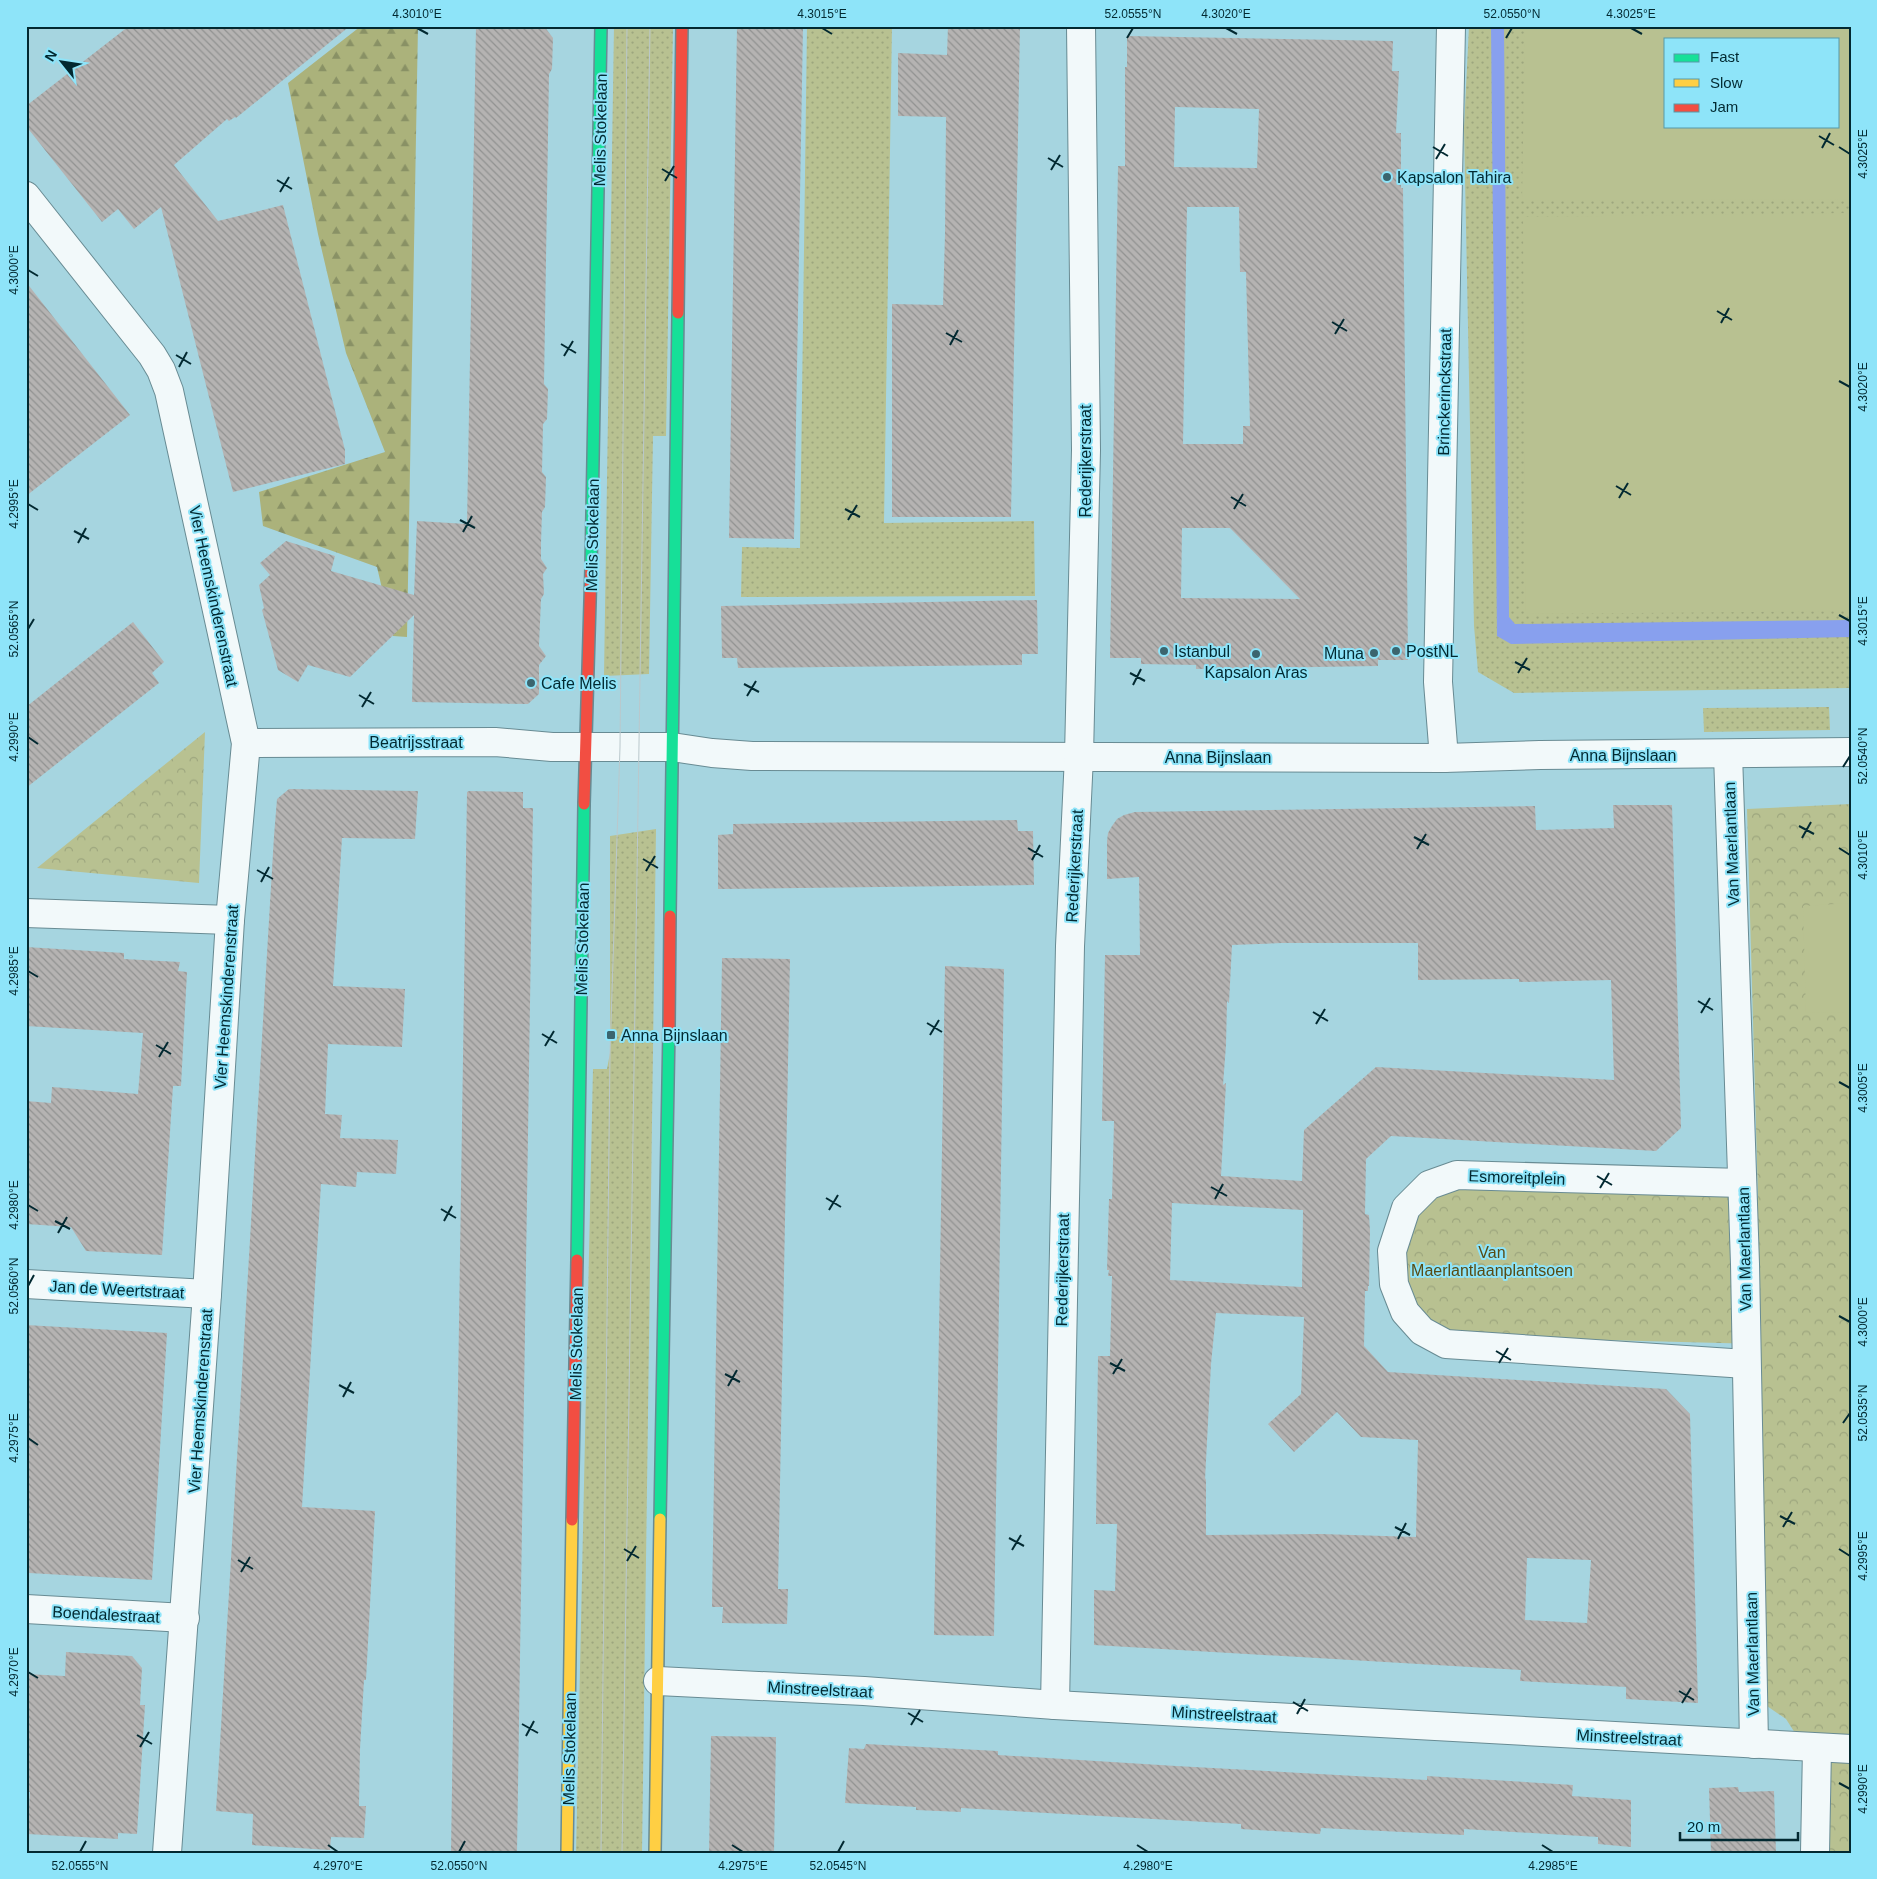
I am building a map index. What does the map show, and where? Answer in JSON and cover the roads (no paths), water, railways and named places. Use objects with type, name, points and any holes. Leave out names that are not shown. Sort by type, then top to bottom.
[{"type":"street","name":"Melis Stokelaan","points":[[567,1853],[586,747],[590,653],[601,26]]},
{"type":"street","points":[[655,1853],[672,828],[682,26]]},
{"type":"street","name":"Rederijkerstraat","points":[[1055,1705],[1070,946],[1079,756],[1086,450],[1082,26]]},
{"type":"street","name":"Brinckerinckstraat","points":[[1444,758],[1438,682],[1451,26]]},
{"type":"street","name":"Vier Heemskinderenstraat","points":[[26,196],[152,355],[170,391],[246,743],[230,920],[207,1294],[167,1853]]},
{"type":"street","name":"Beatrijsstraat","points":[[246,743],[495,742],[535,746],[586,747]]},
{"type":"street","name":"Anna Bijnslaan","points":[[586,747],[672,747],[752,756],[1444,758],[1540,755],[1851,752]]},
{"type":"street","name":"Van Maerlantlaan","points":[[1728,754],[1742,1183],[1754,1744]]},
{"type":"street","points":[[26,913],[230,920]]},
{"type":"street","name":"Esmoreitplein","points":[[1742,1183],[1458,1175],[1429,1184],[1406,1208],[1392,1251],[1394,1284],[1405,1312],[1422,1331],[1446,1344],[1746,1364]]},
{"type":"street","name":"Jan de Weertstraat","points":[[26,1284],[207,1294]]},
{"type":"street","name":"Boendalestraat","points":[[26,1609],[185,1618]]},
{"type":"street","name":"Minstreelstraat","points":[[658,1681],[864,1691],[1055,1705],[1851,1749]]},
{"type":"street","points":[[1815,1853],[1817,1748]]},
{"type":"water","points":[[1491,26],[1504,26],[1509,617],[1515,624],[1851,620],[1851,637],[1511,644],[1497,636]]},
{"type":"tram line","points":[[601,1853],[610,1053],[620,747],[627,26]]},
{"type":"tram line","points":[[622,1853],[650,26]]},
{"type":"place","name":"Kapsalon Tahira","points":[[1387,177]]},
{"type":"place","name":"Istanbul","points":[[1164,651]]},
{"type":"place","name":"PostNL","points":[[1396,651]]},
{"type":"place","name":"Muna","points":[[1374,653]]},
{"type":"place","name":"Kapsalon Aras","points":[[1256,654]]},
{"type":"place","name":"Cafe Melis","points":[[531,683]]},
{"type":"place","name":"Anna Bijnslaan","points":[[611,1035]]},
{"type":"park label","name":"Van Maerlantlaanplantsoen","points":[[1492,1261]]}]
